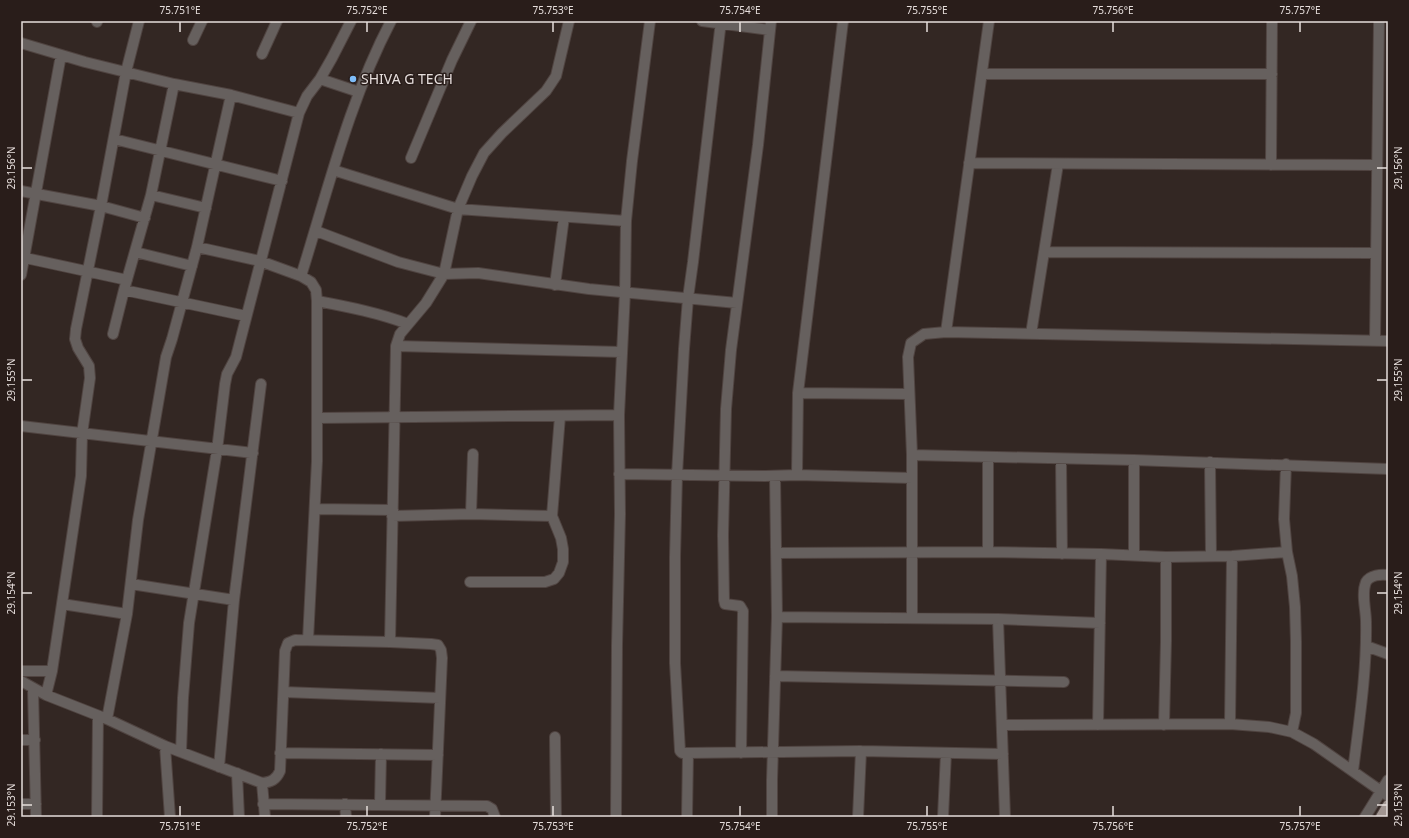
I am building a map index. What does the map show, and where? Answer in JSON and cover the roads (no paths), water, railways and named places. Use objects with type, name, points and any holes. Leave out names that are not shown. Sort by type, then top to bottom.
[{"type":"main road","points":[[1381,817],[1388,805]]},
{"type":"street","points":[[46,695],[52,671],[81,476],[82,434],[90,378],[89,366],[78,348],[75,339],[76,329],[126,72],[139,21]]},
{"type":"street","points":[[193,40],[202,21]]},
{"type":"street","points":[[262,54],[277,21]]},
{"type":"street","points":[[181,752],[189,623],[205,532],[227,374],[236,357],[299,113],[307,96],[320,79],[332,58],[351,21]]},
{"type":"street","points":[[301,276],[316,231],[332,170],[359,92],[392,21]]},
{"type":"street","points":[[411,158],[452,60],[471,21]]},
{"type":"street","points":[[390,642],[396,346],[400,334],[426,303],[444,274],[458,209],[484,153],[502,133],[546,91],[556,76],[569,21]]},
{"type":"street","points":[[616,817],[619,415],[625,292],[626,221],[650,21]]},
{"type":"street","points":[[702,21],[770,25],[758,145],[731,350],[726,409],[724,475],[724,600],[725,604],[740,606],[743,611],[741,752]]},
{"type":"street","points":[[797,475],[798,393],[843,21]]},
{"type":"street","points":[[946,332],[989,21]]},
{"type":"street","points":[[1271,165],[1272,21]]},
{"type":"street","points":[[1375,340],[1377,165],[1383,94],[1379,21]]},
{"type":"street","points":[[721,22],[694,262],[688,298],[680,406],[675,564],[675,663],[679,748],[682,752],[688,753],[860,751],[1003,754]]},
{"type":"street","points":[[21,43],[126,72],[174,84],[231,95],[299,113]]},
{"type":"street","points":[[21,275],[23,257],[36,195],[61,55]]},
{"type":"street","points":[[982,74],[1272,74]]},
{"type":"street","points":[[320,79],[359,92]]},
{"type":"street","points":[[113,334],[151,195],[174,84]]},
{"type":"street","points":[[97,817],[103,718],[127,614],[138,520],[166,357],[197,247],[231,95]]},
{"type":"street","points":[[114,139],[282,181]]},
{"type":"street","points":[[969,163],[1377,165]]},
{"type":"street","points":[[1031,334],[1058,164]]},
{"type":"street","points":[[332,170],[458,209],[626,221]]},
{"type":"street","points":[[21,191],[101,206],[145,218]]},
{"type":"street","points":[[151,195],[206,208]]},
{"type":"street","points":[[555,285],[564,216]]},
{"type":"street","points":[[316,231],[398,262],[444,274],[478,273],[555,285],[737,303]]},
{"type":"street","points":[[197,247],[260,261],[301,276],[310,282],[316,290],[317,418],[315,509],[308,640]]},
{"type":"street","points":[[135,252],[192,266]]},
{"type":"street","points":[[1044,252],[1376,253]]},
{"type":"street","points":[[23,257],[127,280]]},
{"type":"street","points":[[124,290],[246,316]]},
{"type":"street","points":[[317,301],[386,316],[408,324]]},
{"type":"street","points":[[912,618],[912,455],[908,357],[911,343],[924,334],[946,332],[1388,341]]},
{"type":"street","points":[[396,346],[622,352]]},
{"type":"street","points":[[219,767],[234,600],[261,384]]},
{"type":"street","points":[[798,393],[909,394]]},
{"type":"street","points":[[317,418],[619,415]]},
{"type":"street","points":[[470,582],[545,582],[554,579],[559,573],[563,562],[563,549],[561,538],[552,516],[560,416]]},
{"type":"street","points":[[21,426],[253,453]]},
{"type":"street","points":[[471,514],[473,454]]},
{"type":"street","points":[[912,455],[1286,464],[1388,469]]},
{"type":"street","points":[[988,457],[988,552]]},
{"type":"street","points":[[1061,459],[1062,554]]},
{"type":"street","points":[[1134,460],[1134,555]]},
{"type":"street","points":[[1210,462],[1211,556]]},
{"type":"street","points":[[1286,464],[1284,519],[1295,607],[1296,702],[1295,724],[1292,732]]},
{"type":"street","points":[[619,474],[677,476],[797,475],[912,478]]},
{"type":"street","points":[[772,817],[777,617],[775,476]]},
{"type":"street","points":[[315,509],[392,513],[552,516]]},
{"type":"street","points":[[776,553],[988,552],[1166,557],[1232,556],[1287,552]]},
{"type":"street","points":[[1098,725],[1101,554]]},
{"type":"street","points":[[1230,724],[1232,556]]},
{"type":"street","points":[[1164,725],[1166,557]]},
{"type":"street","points":[[1353,771],[1366,646],[1364,590],[1367,581],[1373,576],[1388,574]]},
{"type":"street","points":[[131,584],[234,600]]},
{"type":"street","points":[[62,604],[127,614]]},
{"type":"street","points":[[777,617],[998,619],[1100,623]]},
{"type":"street","points":[[998,619],[1005,817]]},
{"type":"street","points":[[21,681],[46,695],[103,718],[165,746],[262,783],[271,782],[277,778],[280,771],[285,651],[288,643],[295,640],[308,640],[438,645],[441,650],[442,658],[435,817]]},
{"type":"street","points":[[1366,646],[1388,654]]},
{"type":"street","points":[[21,671],[52,671]]},
{"type":"street","points":[[775,676],[1064,682]]},
{"type":"street","points":[[33,688],[36,817]]},
{"type":"street","points":[[284,692],[440,698]]},
{"type":"street","points":[[1002,725],[1230,724],[1269,727],[1292,732],[1314,744],[1384,794]]},
{"type":"street","points":[[555,737],[556,817]]},
{"type":"street","points":[[21,740],[35,740]]},
{"type":"street","points":[[165,746],[170,817]]},
{"type":"street","points":[[858,817],[860,751]]},
{"type":"street","points":[[943,817],[946,752]]},
{"type":"street","points":[[280,753],[438,755]]},
{"type":"street","points":[[687,817],[688,753]]},
{"type":"street","points":[[380,804],[381,754]]},
{"type":"street","points":[[237,773],[239,817]]},
{"type":"street","points":[[1365,817],[1384,794],[1388,780]]},
{"type":"street","points":[[262,783],[265,817]]},
{"type":"street","points":[[21,804],[36,804]]},
{"type":"street","points":[[264,804],[487,806],[492,809],[495,817]]},
{"type":"street","points":[[345,804],[346,817]]},
{"type":"place","name":"SHIVA G TECH","points":[[353,79]]}]
